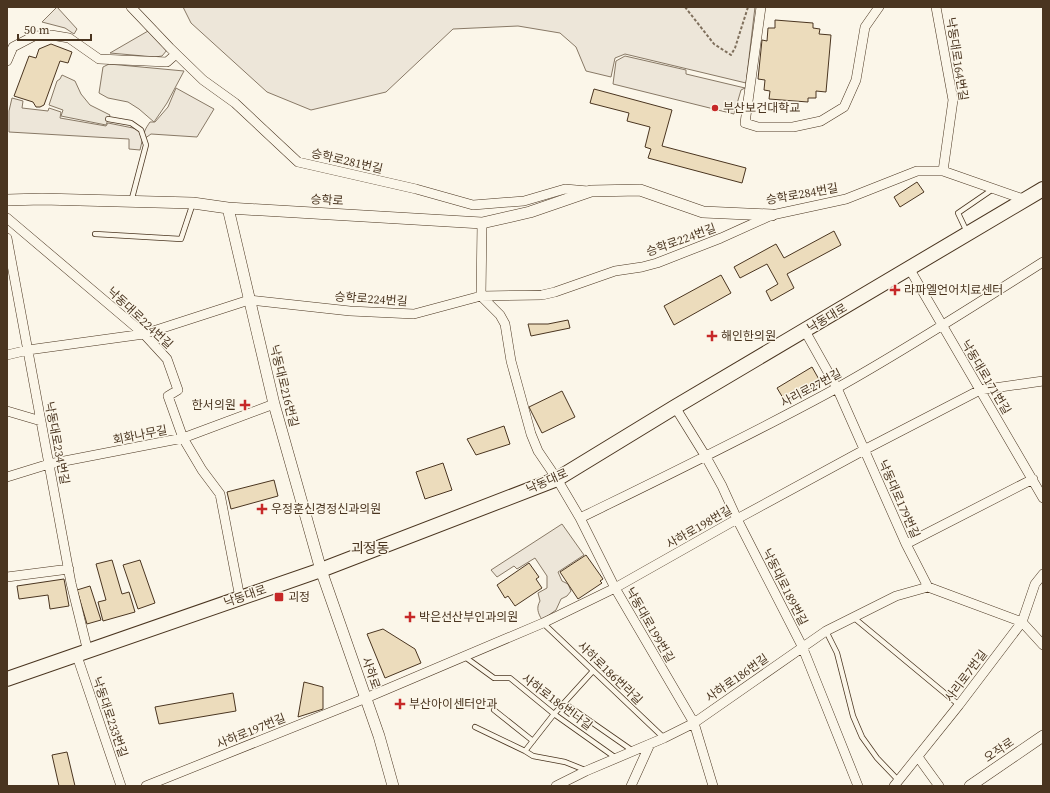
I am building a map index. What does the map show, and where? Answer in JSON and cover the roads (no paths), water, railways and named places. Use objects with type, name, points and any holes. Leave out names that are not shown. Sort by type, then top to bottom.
[{"type":"main road","name":"낙동대로","points":[[7,679],[321,570],[557,479],[675,407],[805,332],[909,268],[1043,189]]},
{"type":"street","name":"승학로281번길","points":[[131,7],[203,80],[235,103],[298,162],[416,189],[473,205],[524,201],[565,189],[591,192]]},
{"type":"street","points":[[761,7],[745,123],[758,127],[793,127],[821,121],[844,107],[856,80],[865,27],[879,7]]},
{"type":"street","name":"낙동대로164번길","points":[[936,7],[953,100],[943,171]]},
{"type":"street","points":[[7,61],[13,47],[34,36],[51,35],[69,38],[99,59],[167,62],[176,54]]},
{"type":"street","name":"승학로284번길","points":[[640,190],[703,212],[772,215],[846,199],[917,171],[943,171]]},
{"type":"street","points":[[943,171],[1026,200]]},
{"type":"street","name":"승학로","points":[[7,200],[42,199],[194,203],[228,208],[482,223],[530,212],[591,192],[640,190]]},
{"type":"street","name":"낙동대로216번길","points":[[228,208],[274,404],[321,570]]},
{"type":"street","name":"승학로224번길","points":[[7,355],[28,350],[144,334],[249,300],[350,311],[414,314],[481,296],[542,294],[555,292],[615,271],[657,263],[721,238],[772,215]]},
{"type":"street","name":"낙동대로224번길","points":[[7,218],[144,334],[167,359],[178,390],[168,396],[183,438],[202,470],[220,494],[240,598]]},
{"type":"street","points":[[481,296],[482,223]]},
{"type":"street","name":"낙동대로234번길","points":[[7,238],[69,569],[82,654]]},
{"type":"street","name":"사리로27번길","points":[[580,518],[706,457],[837,388],[942,326],[1043,262]]},
{"type":"street","name":"낙동대로171번길","points":[[909,268],[1043,498]]},
{"type":"street","name":"낙동대로199번길","points":[[481,296],[500,315],[504,324],[511,361],[531,434],[538,451],[557,479],[580,518],[615,588],[694,723],[713,786]]},
{"type":"street","name":"낙동대로179번길","points":[[805,332],[837,388],[906,544],[928,587]]},
{"type":"street","name":"사하로198번길","points":[[366,698],[543,623],[615,588],[737,519],[864,450],[980,390],[1043,381]]},
{"type":"street","name":"회화나무길","points":[[7,477],[49,464],[183,438],[274,404]]},
{"type":"street","name":"낙동대로189번길","points":[[675,407],[722,486],[737,519],[802,646],[858,786]]},
{"type":"street","points":[[7,411],[41,421]]},
{"type":"street","points":[[906,544],[1032,479]]},
{"type":"street","points":[[7,577],[69,569]]},
{"type":"street","name":"사하로","points":[[321,570],[366,698],[393,786]]},
{"type":"street","name":"사리로7번길","points":[[896,783],[959,706],[1022,622],[1034,584],[1043,574]]},
{"type":"street","points":[[928,587],[1022,622],[1043,645]]},
{"type":"street","name":"사하로186번길","points":[[556,786],[694,723],[802,646],[853,616],[896,596],[928,587]]},
{"type":"street","name":"낙동대로233번길","points":[[82,654],[121,786]]},
{"type":"street","name":"사하로197번길","points":[[146,786],[366,698]]},
{"type":"street","name":"오작로","points":[[970,786],[1043,736]]},
{"type":"street","points":[[631,786],[650,744]]},
{"type":"street","points":[[918,757],[939,786]]},
{"type":"lane","points":[[108,119],[131,123],[141,130],[146,145],[131,202]]},
{"type":"lane","points":[[968,233],[958,213],[993,189]]},
{"type":"lane","points":[[95,234],[181,239],[194,203]]},
{"type":"lane","points":[[853,616],[959,706]]},
{"type":"lane","name":"사하로186번라길","points":[[543,623],[664,738]]},
{"type":"lane","points":[[826,631],[837,653],[853,716],[862,737],[896,783]]},
{"type":"lane","name":"사하로186번나길","points":[[464,656],[494,678],[510,678],[554,714],[617,758]]},
{"type":"lane","points":[[525,751],[564,702],[593,671]]},
{"type":"lane","points":[[564,702],[633,751]]},
{"type":"lane","points":[[494,710],[533,741]]},
{"type":"lane","points":[[475,727],[533,756],[565,762],[586,771]]},
{"type":"place","name":"부산보건대학교","points":[[715,108]]},
{"type":"place","name":"라파엘언어치료센터","points":[[895,290]]},
{"type":"place","name":"해인한의원","points":[[712,336]]},
{"type":"place","name":"한서의원","points":[[245,405]]},
{"type":"place","name":"우정훈신경정신과의원","points":[[262,509]]},
{"type":"place","name":"괴정","points":[[279,597]]},
{"type":"place","name":"박은선산부인과의원","points":[[410,617]]},
{"type":"place","name":"부산아이센터안과","points":[[400,704]]},
{"type":"district","name":"괴정동","points":[[370,548]]}]
